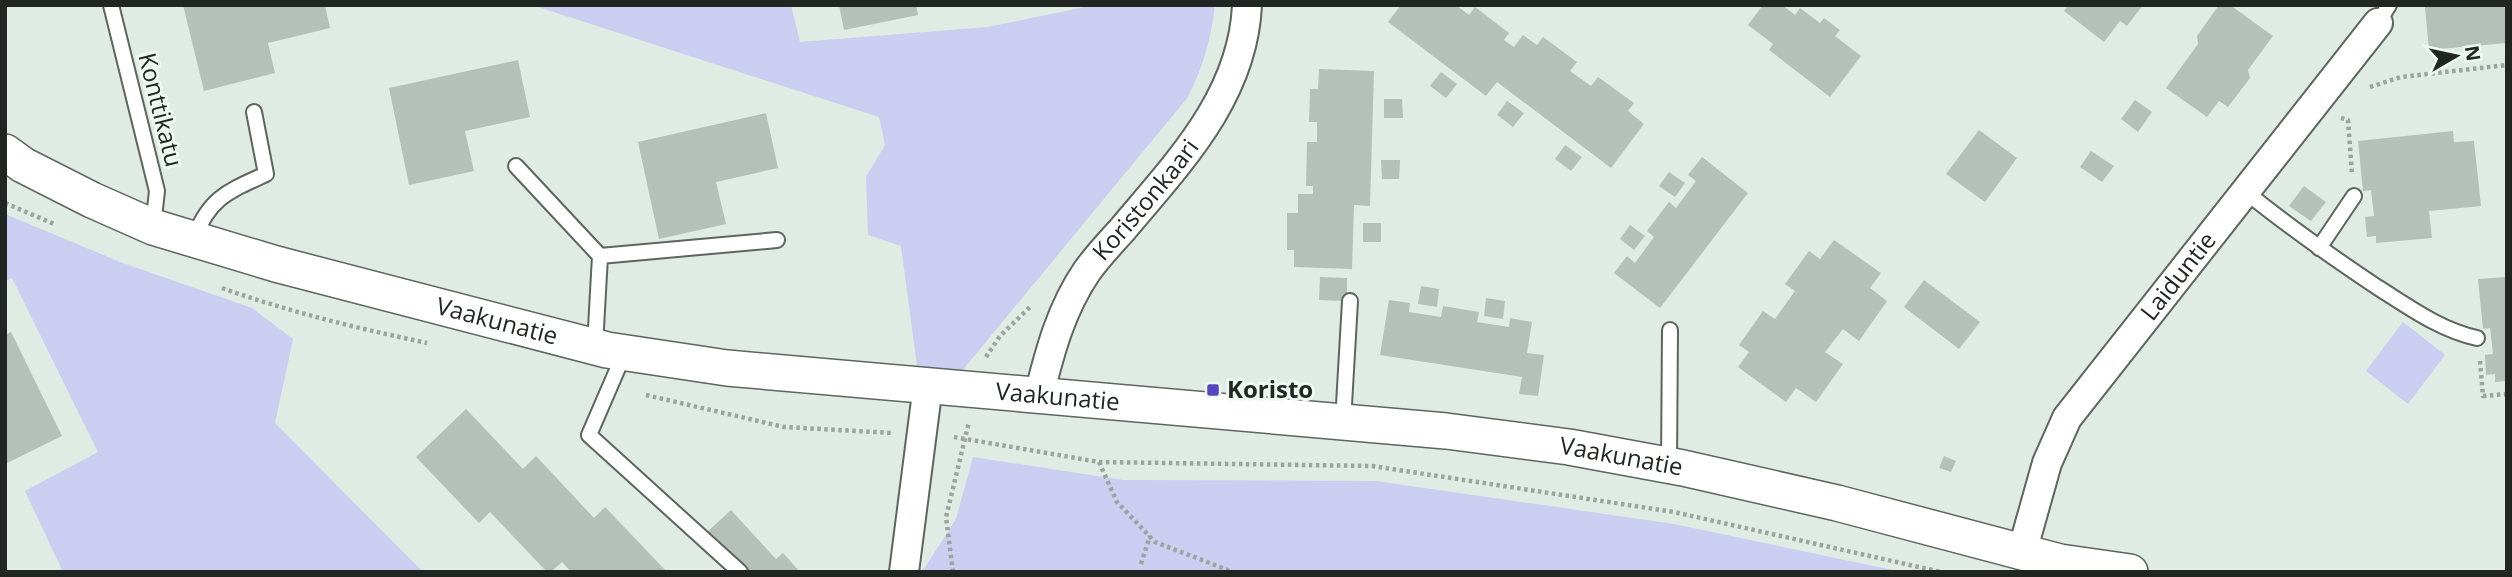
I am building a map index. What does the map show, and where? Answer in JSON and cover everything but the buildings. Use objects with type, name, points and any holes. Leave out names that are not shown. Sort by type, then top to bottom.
[{"type":"street","name":"Koristonkaari","points":[[1039,395],[1053,341],[1068,303],[1088,269],[1203,131],[1230,83],[1246,29],[1247,5]]},
{"type":"street","name":"Laiduntie","points":[[2021,552],[2047,463],[2067,418],[2384,14]]},
{"type":"street","name":"Vaakunatie","points":[[5,152],[23,165],[92,200],[153,227],[276,264],[610,350],[727,368],[1446,431],[1569,447],[1838,503],[2060,562],[2130,572]]},
{"type":"street","points":[[904,572],[928,385]]},
{"type":"lane","name":"Konttikatu","points":[[111,5],[157,191],[153,227]]},
{"type":"lane","points":[[194,239],[202,217],[225,193],[267,174],[254,112]]},
{"type":"lane","points":[[516,166],[600,256],[610,350],[589,435],[740,572]]},
{"type":"lane","points":[[2246,192],[2319,248],[2414,311],[2457,334],[2477,338]]},
{"type":"lane","points":[[2319,248],[2354,196]]},
{"type":"lane","points":[[600,256],[777,240]]},
{"type":"lane","points":[[1343,422],[1350,301]]},
{"type":"lane","points":[[1669,466],[1670,330]]},
{"type":"path","points":[[2368,88],[2401,77],[2507,65]]},
{"type":"path","points":[[2336,108],[2340,118],[2348,120],[2354,196]]},
{"type":"path","points":[[2477,338],[2483,396],[2507,394]]},
{"type":"path","points":[[953,572],[946,517],[966,439],[975,389]]},
{"type":"path","points":[[1007,447],[1099,463],[1372,466],[1674,512],[1941,572]]},
{"type":"path","points":[[1099,463],[1117,502],[1155,542],[1233,572]]},
{"type":"path","points":[[1141,564],[1150,536]]},
{"type":"shaded area","points":[[532,5],[791,5],[800,42],[988,27],[1086,5],[1215,5],[1206,52],[1188,97],[962,371],[917,366],[901,246],[868,235],[866,177],[885,145],[879,117]]},
{"type":"shaded area","points":[[5,214],[120,262],[252,308],[293,339],[275,423],[423,572],[63,572],[25,491],[98,452],[12,278],[5,281]]},
{"type":"shaded area","points":[[2403,322],[2445,355],[2408,404],[2366,371]]},
{"type":"shaded area","points":[[973,457],[1123,480],[1376,481],[1674,524],[1902,572],[922,572],[956,519]]},
{"type":"place","name":"Koristo","points":[[1213,390]]}]
